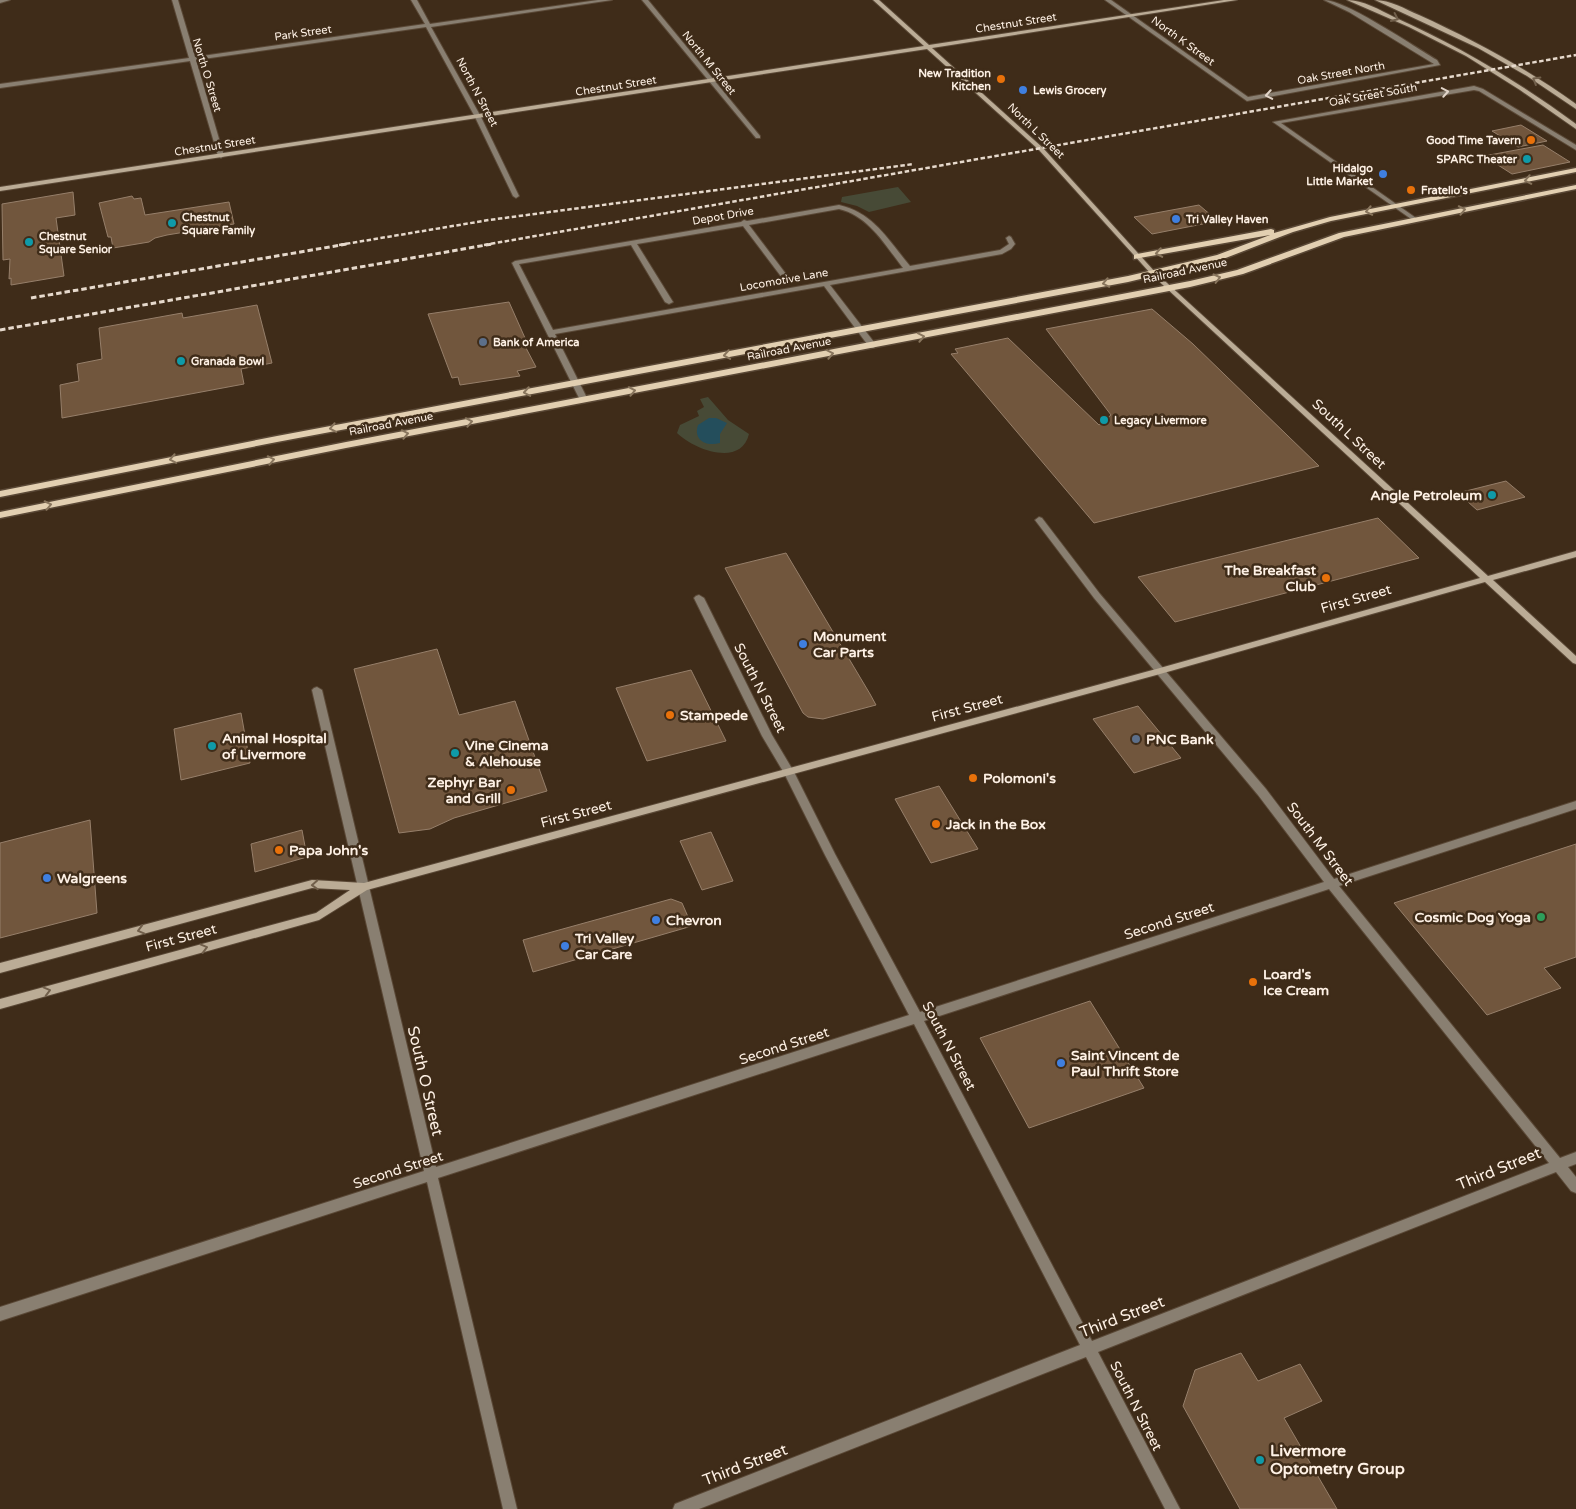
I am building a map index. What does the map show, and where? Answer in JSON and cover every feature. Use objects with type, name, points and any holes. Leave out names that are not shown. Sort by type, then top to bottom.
[{"type":"main road","name":"Railroad Avenue","points":[[0,494],[575,383],[861,331],[1153,273],[1220,258],[1310,224],[1576,170]]},
{"type":"main road","name":"Railroad Avenue","points":[[0,515],[337,447],[1170,288],[1240,272],[1322,240],[1414,219],[1576,187]]},
{"type":"main road","points":[[1137,256],[1310,224]]},
{"type":"street","points":[[0,1],[6,0]]},
{"type":"street","name":"North O Street","points":[[175,0],[221,156]]},
{"type":"street","name":"North N Street","points":[[414,0],[478,117],[516,196]]},
{"type":"street","name":"Park Street","points":[[0,86],[609,0]]},
{"type":"street","name":"North M Street","points":[[645,0],[758,138]]},
{"type":"street","name":"North L Street","points":[[876,0],[1040,148],[1137,256],[1170,288]]},
{"type":"street","name":"North K Street","points":[[1108,0],[1247,99]]},
{"type":"street","name":"Chestnut Street","points":[[0,189],[1234,0]]},
{"type":"street","name":"Oak Street North","points":[[1247,99],[1438,65],[1435,61],[1351,11],[1327,0]]},
{"type":"street","points":[[1350,0],[1405,23],[1478,59],[1529,91],[1576,127]]},
{"type":"street","points":[[1378,0],[1472,43],[1549,88],[1576,107]]},
{"type":"street","name":"Oak Street South","points":[[1396,206],[1276,122],[1474,88],[1481,90],[1576,148]]},
{"type":"street","points":[[1396,206],[1414,219]]},
{"type":"street","name":"Depot Drive","points":[[550,333],[515,263],[828,207],[849,208],[862,215],[908,269]]},
{"type":"street","points":[[744,222],[788,282]]},
{"type":"street","name":"Locomotive Lane","points":[[550,333],[1002,252],[1012,244],[1009,238]]},
{"type":"street","points":[[632,242],[669,302]]},
{"type":"street","points":[[826,284],[873,346]]},
{"type":"street","name":"South L Street","points":[[1170,288],[1576,661]]},
{"type":"street","points":[[550,333],[584,400]]},
{"type":"street","name":"South M Street","points":[[1039,520],[1097,596],[1262,792],[1332,884],[1576,1187]]},
{"type":"street","name":"First Street","points":[[0,1004],[319,916],[364,887],[1160,671],[1576,554]]},
{"type":"street","name":"South N Street","points":[[699,598],[767,736],[789,772],[830,855],[1173,1509]]},
{"type":"street","name":"South O Street","points":[[317,690],[510,1509]]},
{"type":"street","name":"Second Street","points":[[0,1314],[1576,805]]},
{"type":"street","name":"First Street","points":[[0,968],[312,884],[364,887]]},
{"type":"street","name":"Third Street","points":[[680,1509],[1576,1158]]},
{"type":"green space","points":[[898,187],[911,202],[869,212],[857,206],[841,202],[842,197]]},
{"type":"green space","points":[[708,397],[728,420],[749,434],[744,444],[737,450],[727,453],[705,449],[694,445],[677,433],[680,425],[699,416],[697,411],[704,407],[700,399]]},
{"type":"water","points":[[709,418],[716,418],[727,423],[720,434],[720,443],[706,443],[697,435],[698,425]]},
{"type":"building","points":[[1521,125],[1547,141],[1518,147],[1492,131]]},
{"type":"building","points":[[1543,145],[1570,162],[1512,174],[1484,156]]},
{"type":"building","name":"Chestnut Square Senior","points":[[73,192],[75,215],[56,218],[64,276],[11,285],[11,278],[9,279],[10,259],[3,260],[2,204]]},
{"type":"building","name":"Chestnut Square Family","points":[[132,196],[134,199],[141,198],[145,215],[229,202],[234,224],[167,235],[155,238],[149,242],[113,248],[111,237],[108,237],[99,203]]},
{"type":"building","name":"Tri Valley Haven","points":[[1199,205],[1218,221],[1152,234],[1134,217]]},
{"type":"building","name":"Bank of America","points":[[509,302],[529,347],[526,348],[536,367],[517,371],[520,376],[460,385],[458,377],[452,378],[428,314]]},
{"type":"building","name":"Granada Bowl","points":[[257,305],[272,363],[241,369],[244,384],[62,418],[60,385],[79,381],[77,364],[102,359],[99,328],[182,313],[183,318]]},
{"type":"building","name":"Legacy Livermore","points":[[1152,309],[1193,344],[1319,466],[1094,523],[951,354],[958,353],[955,349],[1008,338],[1099,425],[1111,415],[1046,329]]},
{"type":"building","name":"Angle Petroleum","points":[[1506,481],[1525,497],[1477,510],[1458,493]]},
{"type":"building","points":[[1378,518],[1419,558],[1175,622],[1138,577]]},
{"type":"building","name":"Monument Car Parts","points":[[786,553],[876,705],[823,719],[808,717],[803,713],[725,568]]},
{"type":"building","name":"Vine Cinema & Alehouse","points":[[437,649],[459,715],[515,701],[547,791],[454,818],[430,829],[399,833],[354,669]]},
{"type":"building","name":"Stampede","points":[[691,670],[726,741],[647,761],[616,688]]},
{"type":"building","name":"PNC Bank","points":[[1138,706],[1181,758],[1134,773],[1093,719]]},
{"type":"building","name":"Animal Hospital of Livermore","points":[[241,713],[250,763],[181,780],[174,729]]},
{"type":"building","name":"Jack in the Box","points":[[939,786],[978,849],[931,863],[895,799]]},
{"type":"building","name":"Walgreens","points":[[90,820],[97,913],[0,938],[0,843]]},
{"type":"building","name":"Papa John's","points":[[302,830],[307,857],[255,872],[251,844]]},
{"type":"building","name":"Chevron","points":[[711,832],[733,881],[702,890],[680,841]]},
{"type":"building","points":[[1576,844],[1576,957],[1544,968],[1561,988],[1487,1015],[1394,903]]},
{"type":"building","points":[[671,899],[682,903],[692,926],[533,972],[523,940]]},
{"type":"building","name":"Saint Vincent de Paul Thrift Store","points":[[1090,1001],[1144,1088],[1029,1128],[980,1038]]},
{"type":"building","name":"Livermore Optometry Group","points":[[1241,1353],[1258,1381],[1300,1364],[1322,1401],[1284,1418],[1337,1509],[1240,1509],[1183,1406],[1195,1370]]},
{"type":"railway","points":[[484,245],[1576,55]]},
{"type":"railway","points":[[339,245],[489,220],[914,164]]},
{"type":"railway","points":[[31,298],[347,244]]},
{"type":"railway","points":[[0,330],[492,244]]},
{"type":"place","name":"New Tradition Kitchen","points":[[1001,79]]},
{"type":"place","name":"Lewis Grocery","points":[[1023,90]]},
{"type":"place","name":"Good Time Tavern","points":[[1531,140]]},
{"type":"place","name":"SPARC Theater","points":[[1527,159]]},
{"type":"place","name":"Hidalgo Little Market","points":[[1383,174]]},
{"type":"place","name":"Fratello's","points":[[1411,190]]},
{"type":"place","name":"Tri Valley Haven","points":[[1176,219]]},
{"type":"place","name":"Chestnut Square Family","points":[[172,223]]},
{"type":"place","name":"Chestnut Square Senior","points":[[29,242]]},
{"type":"place","name":"Bank of America","points":[[483,342]]},
{"type":"place","name":"Granada Bowl","points":[[181,361]]},
{"type":"place","name":"Legacy Livermore","points":[[1104,420]]},
{"type":"place","name":"Angle Petroleum","points":[[1492,495]]},
{"type":"place","name":"The Breakfast Club","points":[[1326,578]]},
{"type":"place","name":"Monument Car Parts","points":[[803,644]]},
{"type":"place","name":"Stampede","points":[[670,715]]},
{"type":"place","name":"PNC Bank","points":[[1136,739]]},
{"type":"place","name":"Animal Hospital of Livermore","points":[[212,746]]},
{"type":"place","name":"Vine Cinema & Alehouse","points":[[455,753]]},
{"type":"place","name":"Polomoni's","points":[[973,778]]},
{"type":"place","name":"Zephyr Bar and Grill","points":[[511,790]]},
{"type":"place","name":"Jack in the Box","points":[[936,824]]},
{"type":"place","name":"Papa John's","points":[[279,850]]},
{"type":"place","name":"Walgreens","points":[[47,878]]},
{"type":"place","name":"Cosmic Dog Yoga","points":[[1541,917]]},
{"type":"place","name":"Chevron","points":[[656,920]]},
{"type":"place","name":"Tri Valley Car Care","points":[[565,946]]},
{"type":"place","name":"Loard's Ice Cream","points":[[1253,982]]},
{"type":"place","name":"Saint Vincent de Paul Thrift Store","points":[[1061,1063]]},
{"type":"place","name":"Livermore Optometry Group","points":[[1260,1460]]}]
